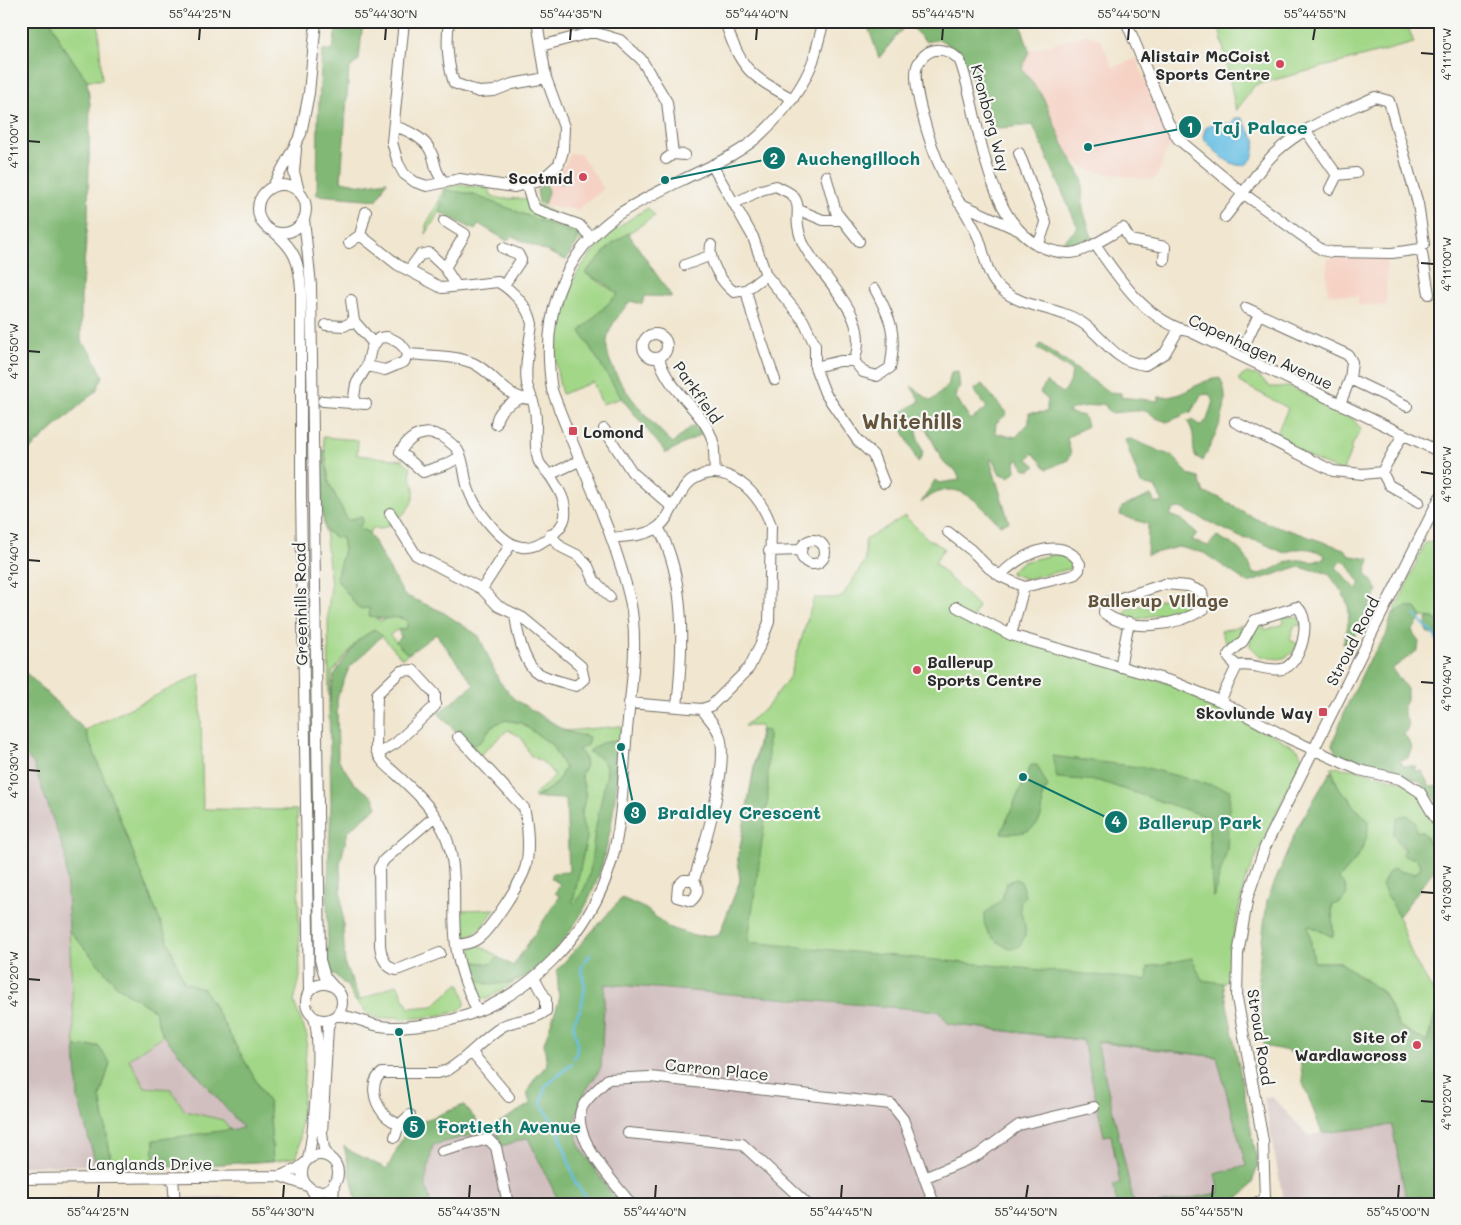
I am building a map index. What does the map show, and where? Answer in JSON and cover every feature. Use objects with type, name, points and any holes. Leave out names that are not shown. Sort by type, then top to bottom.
[{"type":"street","points":[[296,146],[273,186],[262,195],[258,210],[264,225],[274,232],[290,232],[301,225],[304,219],[306,204],[299,191],[294,172],[296,146],[307,109],[316,21]]},
{"type":"street","points":[[404,21],[392,142],[398,163],[404,174],[415,182],[427,186],[460,180],[514,187],[540,181],[552,172],[564,151],[564,126],[546,78],[537,21]]},
{"type":"street","points":[[449,21],[447,39],[448,65],[454,83],[479,92],[494,91],[512,84],[546,78]]},
{"type":"street","points":[[725,21],[734,48],[746,69],[758,81],[792,99]]},
{"type":"street","points":[[314,1018],[325,1020],[350,1015],[377,1025],[398,1026],[451,1020],[477,1011],[513,992],[548,966],[589,914],[612,860],[618,826],[630,703],[633,647],[632,611],[612,538],[579,461],[552,390],[548,368],[552,313],[561,284],[576,255],[615,217],[637,203],[712,165],[762,134],[792,99],[813,61],[824,21]]},
{"type":"street","points":[[1126,21],[1168,122],[1178,139],[1244,194],[1322,250],[1331,252],[1392,252],[1420,249],[1425,239],[1418,204],[1389,101],[1375,97],[1306,130],[1274,154],[1244,194],[1225,217]]},
{"type":"street","points":[[1437,21],[1440,30]]},
{"type":"street","points":[[541,46],[593,32],[620,40],[641,59],[667,102],[670,156],[685,155]]},
{"type":"street","name":"Kronborg Way","points":[[958,203],[941,170],[930,138],[915,77],[918,63],[934,50],[948,52],[960,61],[992,184],[1018,230],[1038,246],[1069,254],[1095,244],[1123,228],[1130,240],[1165,247],[1164,260]]},
{"type":"street","points":[[394,127],[405,130],[426,144],[431,150],[436,171],[444,182]]},
{"type":"street","points":[[1306,130],[1337,175]]},
{"type":"street","points":[[1019,154],[1046,223],[1038,246]]},
{"type":"street","points":[[712,165],[735,203],[752,237],[766,275],[803,320],[815,345],[815,367],[825,393],[858,441],[873,455],[884,483]]},
{"type":"street","points":[[1337,175],[1356,173]]},
{"type":"street","points":[[1330,189],[1337,175]]},
{"type":"street","points":[[826,176],[836,212],[859,241]]},
{"type":"street","points":[[273,186],[287,185],[299,191]]},
{"type":"street","points":[[527,185],[533,206],[537,210],[579,226],[592,238]]},
{"type":"street","points":[[735,203],[761,190],[776,186],[793,196],[799,210],[797,224],[805,247],[843,298],[855,322],[860,339],[854,361]]},
{"type":"street","points":[[958,203],[1018,230]]},
{"type":"street","points":[[958,203],[978,234],[986,266],[1000,288],[1027,304],[1065,314],[1081,322],[1125,361],[1145,366],[1165,353],[1179,329]]},
{"type":"street","points":[[799,210],[823,220],[842,220]]},
{"type":"street","points":[[349,243],[360,235],[366,212]]},
{"type":"street","name":"Greenhills Road","points":[[304,219],[311,285],[320,960],[325,977],[333,986]]},
{"type":"street","points":[[444,221],[465,234],[445,268]]},
{"type":"street","name":"Greenhills Road","points":[[274,232],[289,245],[296,258],[301,289],[301,495],[309,991]]},
{"type":"street","points":[[360,235],[398,265],[442,288],[448,289],[456,285],[498,282],[504,286],[530,315],[532,324],[527,383],[535,410],[538,461],[565,501],[565,517],[559,528],[535,546],[523,547],[511,544],[479,510],[468,488],[464,466],[460,457],[454,445],[433,433],[418,434],[408,440],[400,452],[408,461],[423,472],[447,464],[460,457]]},
{"type":"street","name":"Copenhagen Avenue","points":[[1095,244],[1134,297],[1148,310],[1179,329],[1191,332],[1440,452]]},
{"type":"street","points":[[711,245],[709,256],[724,284],[734,292],[746,290],[766,275]]},
{"type":"street","points":[[503,248],[518,254],[521,260],[504,286]]},
{"type":"street","points":[[1420,249],[1429,294]]},
{"type":"street","points":[[409,270],[420,255],[429,254],[445,268],[456,285]]},
{"type":"street","points":[[685,265],[709,256]]},
{"type":"street","points":[[854,361],[863,372],[877,376],[890,368],[894,347],[891,319],[875,289]]},
{"type":"street","points":[[746,290],[752,314],[775,380]]},
{"type":"street","points":[[351,300],[354,321],[374,344]]},
{"type":"street","points":[[1246,308],[1348,355],[1352,362],[1350,379],[1340,404]]},
{"type":"street","points":[[1245,344],[1259,314]]},
{"type":"street","points":[[326,325],[344,326],[354,321]]},
{"type":"street","points":[[353,404],[356,384],[367,366],[374,344],[379,338],[387,337],[398,341],[408,354],[444,357],[473,363],[519,399]]},
{"type":"street","points":[[367,366],[385,370],[404,362],[408,354]]},
{"type":"street","name":"Parkfield","points":[[659,358],[663,372],[704,424],[713,442],[715,473]]},
{"type":"street","points":[[815,367],[840,361],[854,361]]},
{"type":"street","points":[[1350,379],[1407,406]]},
{"type":"street","points":[[494,418],[519,399],[531,399]]},
{"type":"street","points":[[323,401],[366,404]]},
{"type":"street","points":[[1235,422],[1333,470],[1363,474],[1382,472]]},
{"type":"street","points":[[604,429],[632,472],[672,507]]},
{"type":"street","points":[[1382,472],[1403,434]]},
{"type":"street","points":[[549,475],[579,461]]},
{"type":"street","points":[[1382,472],[1388,485],[1419,502]]},
{"type":"street","points":[[612,538],[648,532],[658,527],[690,482],[715,473],[734,476],[750,491],[767,512],[772,526],[769,551],[769,622],[748,668],[711,706],[702,709],[630,703]]},
{"type":"street","name":"Stroud Road","points":[[1267,1201],[1263,1141],[1237,998],[1238,954],[1248,896],[1265,847],[1312,749],[1362,656],[1440,497]]},
{"type":"street","points":[[390,513],[416,555],[482,589],[498,606],[515,614],[581,666],[584,679],[576,686],[551,678],[532,668],[517,633],[515,614]]},
{"type":"street","points":[[658,527],[668,544],[682,630],[676,707]]},
{"type":"street","points":[[948,532],[1000,576],[1024,587],[1074,575],[1079,570],[1080,564],[1078,559],[1066,550],[1048,549],[1015,560],[1000,576]]},
{"type":"street","points":[[550,535],[561,547],[579,556],[588,566],[594,580],[610,597]]},
{"type":"street","points":[[482,589],[511,544]]},
{"type":"street","points":[[769,551],[800,550]]},
{"type":"street","points":[[1165,584],[1188,586],[1202,592],[1204,609],[1195,615],[1168,624],[1130,622],[1112,619],[1104,613],[1105,603],[1165,584]]},
{"type":"street","points":[[1011,635],[1024,587]]},
{"type":"street","points":[[958,607],[1011,635],[1174,682],[1220,701],[1312,749],[1359,770],[1400,779],[1411,784],[1420,792],[1440,826]]},
{"type":"street","points":[[1297,607],[1303,611],[1306,618],[1304,636],[1292,663],[1281,669],[1263,668],[1246,664],[1237,666],[1229,658],[1229,654],[1244,641],[1255,620],[1288,608],[1297,607]]},
{"type":"street","points":[[1120,667],[1130,622]]},
{"type":"street","points":[[1220,701],[1237,666]]},
{"type":"street","points":[[378,754],[396,743],[435,706],[435,694],[413,670],[401,671],[377,694],[378,754],[435,816],[447,841],[455,873],[456,945],[464,982],[477,1011]]},
{"type":"street","points":[[694,880],[706,842],[723,755],[719,734],[702,709]]},
{"type":"street","points":[[456,945],[475,940],[486,930],[520,878],[527,859],[524,808],[458,737]]},
{"type":"street","points":[[435,816],[384,860],[379,868],[380,945],[384,960],[392,969],[397,970],[440,953]]},
{"type":"street","points":[[398,1124],[382,1112],[376,1100],[374,1086],[379,1076],[382,1073],[438,1073],[448,1070],[472,1053],[502,1027],[515,1020],[537,1018],[546,1011],[546,999],[534,977]]},
{"type":"street","points":[[320,1204],[302,1173],[312,1135],[318,1036],[314,1018],[306,1008],[305,1002],[309,991],[317,984],[333,986],[362,1019]]},
{"type":"street","points":[[310,1187],[325,1190],[337,1178],[336,1166],[324,1149],[322,1134],[328,1027],[342,1007],[342,997]]},
{"type":"street","points":[[472,1053],[509,1097]]},
{"type":"street","name":"Carron Place","points":[[631,1204],[586,1145],[580,1127],[583,1105],[608,1079],[650,1077],[891,1104],[903,1119],[934,1204]]},
{"type":"street","points":[[924,1178],[978,1155],[1019,1125],[1094,1107]]},
{"type":"street","points":[[395,1137],[398,1124],[410,1115]]},
{"type":"street","points":[[628,1133],[742,1144],[807,1204]]},
{"type":"street","points":[[442,1151],[488,1139],[496,1147],[508,1204]]},
{"type":"street","points":[[306,1161],[318,1155],[329,1157]]},
{"type":"street","name":"Langlands Drive","points":[[280,1176],[297,1169],[306,1161]]},
{"type":"street","name":"Langlands Drive","points":[[21,1179],[280,1176],[310,1187]]},
{"type":"street","points":[[173,1178],[175,1204]]},
{"type":"street","points":[[333,1204],[334,1183]]},
{"type":"street","points":[[1252,1204],[1267,1201]]},
{"type":"shaded area","points":[[1087,34],[1101,40],[1113,68],[1136,58],[1164,130],[1176,141],[1165,153],[1157,177],[1151,180],[1091,171],[1071,160],[1043,97],[1022,69],[1029,51]]},
{"type":"shaded area","points":[[570,153],[580,154],[604,189],[577,210],[544,205],[539,202],[537,189],[555,176],[566,163]]},
{"type":"shaded area","points":[[1328,258],[1387,258],[1386,306],[1358,305],[1358,296],[1328,294],[1326,273]]},
{"type":"shaded area","points":[[21,751],[33,763],[65,854],[78,1099],[96,1165],[21,1166]]},
{"type":"shaded area","points":[[605,984],[939,1011],[949,1024],[1083,1040],[1104,1135],[1111,1135],[1120,1183],[1113,1185],[1117,1204],[618,1204],[579,1145],[575,1119],[585,1092],[601,1068]]},
{"type":"shaded area","points":[[163,1035],[244,1128],[231,1130],[223,1120],[185,1111],[171,1089],[145,1088],[128,1059]]},
{"type":"shaded area","points":[[1096,1041],[1217,1057],[1247,1166],[1219,1193],[1158,1204],[1134,1204]]},
{"type":"shaded area","points":[[1271,1096],[1308,1135],[1392,1125],[1407,1204],[1284,1204],[1264,1098]]},
{"type":"shaded area","points":[[495,1129],[528,1137],[560,1204],[431,1204],[425,1183],[433,1145]]},
{"type":"shaded area","points":[[286,1196],[287,1204],[21,1204],[21,1199]]},
{"type":"green space","points":[[21,21],[51,21],[62,45],[87,80],[90,104],[88,222],[81,295],[81,341],[91,352],[103,376],[96,391],[21,457]]},
{"type":"green space","points":[[51,21],[98,21],[102,80],[87,80],[62,45]]},
{"type":"green space","points":[[337,21],[363,21],[359,60],[349,69],[341,181],[362,185],[387,181],[377,200],[317,195],[318,119],[322,51],[333,50]]},
{"type":"green space","points":[[866,21],[1020,21],[1029,51],[1022,69],[1043,97],[1063,144],[1082,178],[1083,209],[1092,238],[1057,247],[1078,228],[1033,125],[989,129],[968,66],[957,50],[939,39],[926,42],[907,23],[879,58]]},
{"type":"green space","name":"Alistair McCoist Sports Centre","points":[[1218,21],[1406,21],[1414,43],[1255,85],[1236,111]]},
{"type":"green space","points":[[557,174],[564,180],[562,184],[557,178],[546,184],[548,192],[544,205],[539,202],[537,190]]},
{"type":"green space","points":[[456,185],[489,188],[491,195],[495,197],[530,201],[566,222],[583,237],[574,247],[577,235],[472,194],[446,190],[439,212],[426,234],[426,225],[440,199],[443,189]]},
{"type":"green space","points":[[446,190],[472,194],[577,235],[574,247],[566,260],[512,236],[507,241],[479,224],[475,230],[439,212]]},
{"type":"green space","points":[[648,208],[655,216],[613,243],[585,273],[618,294],[580,331],[622,398],[602,404],[593,382],[562,394],[556,365],[556,337],[561,310],[570,285],[584,262],[602,242]]},
{"type":"green space","points":[[628,233],[672,297],[645,296],[642,304],[630,301],[610,330],[607,341],[608,353],[620,382],[630,396],[673,443],[693,425],[702,434],[666,453],[622,399],[580,331],[618,294],[604,283],[585,273],[613,243]]},
{"type":"green space","points":[[1041,344],[1109,392],[1121,393],[1121,397],[1158,401],[1159,397],[1176,395],[1211,379],[1220,378],[1224,388],[1224,410],[1217,431],[1203,461],[1195,456],[1193,435],[1188,422],[1192,419],[1200,426],[1207,420],[1213,401],[1209,394],[1201,395],[1191,412],[1167,422],[1156,418],[1146,410],[1110,413],[1104,404],[1075,408],[1067,412],[1084,416],[1087,426],[1067,438],[1071,454],[1068,460],[1047,469],[1033,453],[1028,459],[1036,466],[1030,470],[1023,468],[1020,460],[1015,461],[1016,471],[1010,477],[1000,474],[993,460],[990,460],[1009,522],[1000,525],[973,499],[964,493],[954,490],[933,495],[921,503],[935,480],[939,483],[960,480],[956,471],[944,463],[924,425],[918,426],[917,435],[923,453],[918,463],[896,416],[920,401],[911,386],[931,401],[948,386],[951,372],[958,371],[960,388],[955,396],[971,420],[987,408],[974,390],[982,384],[1007,414],[996,423],[995,433],[1016,437],[1029,423],[1029,413],[1047,412],[1047,399],[1040,393],[1046,382],[1063,393],[1070,383],[1072,371],[1037,348]]},
{"type":"green space","points":[[1247,373],[1258,376],[1270,387],[1291,387],[1353,419],[1361,429],[1350,449],[1352,450],[1342,472],[1273,441],[1288,408],[1239,382],[1239,378]]},
{"type":"green space","points":[[323,437],[358,440],[357,455],[403,460],[411,468],[410,476],[414,492],[413,500],[406,511],[400,517],[397,516],[393,523],[381,529],[373,528],[369,533],[359,528],[363,520],[361,516],[348,521],[329,483]]},
{"type":"green space","points":[[1131,439],[1174,457],[1189,475],[1199,478],[1204,493],[1218,497],[1256,519],[1344,549],[1351,556],[1370,559],[1366,573],[1378,590],[1350,645],[1343,644],[1348,622],[1348,606],[1341,591],[1328,573],[1297,567],[1248,583],[1204,553],[1178,547],[1147,555],[1148,524],[1120,515],[1122,507],[1151,495],[1155,503],[1163,502],[1155,487],[1141,484],[1125,440]],"holes":[[[1180,508],[1242,538],[1258,541],[1284,553],[1311,549],[1326,557],[1312,562],[1290,561],[1264,573],[1253,574],[1240,550],[1225,540],[1217,536],[1208,546],[1192,540],[1197,533],[1182,520],[1170,515],[1174,509]],[[1342,561],[1347,563],[1360,583],[1356,589],[1336,567]]]},
{"type":"green space","points":[[325,450],[329,483],[348,521],[361,516],[363,520],[359,528],[369,533],[404,595],[441,611],[479,636],[499,681],[514,699],[568,732],[589,737],[587,745],[578,750],[583,754],[586,766],[581,774],[586,796],[582,810],[582,822],[587,837],[573,902],[575,904],[589,876],[607,773],[605,765],[601,760],[596,755],[588,752],[601,743],[616,741],[620,757],[613,812],[603,862],[595,886],[584,909],[569,932],[539,966],[521,979],[497,984],[484,983],[475,976],[472,967],[476,962],[491,964],[498,957],[513,966],[560,896],[555,893],[560,884],[551,878],[553,873],[569,872],[566,799],[535,798],[555,785],[565,768],[551,744],[521,723],[506,720],[496,724],[489,729],[482,741],[471,747],[438,713],[474,685],[436,634],[410,653],[405,652],[396,642],[401,637],[398,630],[407,628],[407,620],[402,618],[374,618],[369,616],[370,608],[359,609],[336,578],[344,550],[342,538],[335,537],[325,530],[320,499],[321,451]]},
{"type":"green space","points":[[905,516],[928,539],[944,548],[935,563],[978,606],[972,620],[1170,684],[1206,698],[1298,749],[1302,758],[1245,881],[1234,932],[1231,977],[1223,983],[1236,1052],[1217,1057],[949,1024],[939,1011],[719,935],[740,881],[738,859],[761,726],[744,726],[767,707],[790,676],[814,598],[841,598],[865,561],[865,540]]},
{"type":"green space","points":[[325,530],[335,537],[342,538],[344,550],[336,578],[359,609],[370,608],[379,621],[394,617],[408,620],[407,628],[395,631],[390,635],[405,652],[410,653],[402,658],[375,629],[358,640],[332,673],[329,706],[328,610],[331,585]]},
{"type":"green space","points":[[1440,542],[1440,623],[1433,618],[1422,617],[1416,608],[1394,613],[1425,543]]},
{"type":"green space","points":[[1056,554],[1063,556],[1072,565],[1069,569],[1027,579],[1011,574],[1012,570],[1022,562]]},
{"type":"green space","points":[[1178,595],[1194,595],[1201,601],[1196,612],[1192,608],[1184,609],[1179,611],[1174,618],[1162,620],[1160,614],[1138,619],[1128,618],[1125,614],[1127,609]]},
{"type":"green space","points":[[1406,606],[1416,608],[1422,617],[1412,631],[1419,642],[1418,650],[1392,669],[1407,689],[1407,700],[1403,710],[1409,726],[1404,734],[1412,747],[1408,758],[1400,760],[1403,766],[1415,766],[1415,772],[1422,771],[1429,786],[1440,786],[1440,805],[1419,781],[1345,759],[1338,756],[1332,745],[1345,710],[1369,660],[1386,636],[1392,614]]},
{"type":"green space","points":[[1283,616],[1299,617],[1302,625],[1294,626],[1290,640],[1298,644],[1287,657],[1278,659],[1260,656],[1250,646],[1250,638],[1253,632],[1263,621],[1265,630],[1284,624]]},
{"type":"green space","points":[[1428,618],[1433,618],[1440,623],[1440,639],[1427,632],[1425,627]]},
{"type":"green space","points":[[1244,625],[1240,639],[1228,648],[1221,631]]},
{"type":"green space","points":[[375,629],[382,636],[349,668],[337,698],[338,759],[354,783],[374,798],[377,807],[348,831],[340,864],[345,965],[360,1000],[356,1002],[347,986],[331,972],[328,959],[327,902],[331,804],[329,706],[334,675],[358,640]]},
{"type":"green space","points":[[21,668],[85,730],[184,982],[204,989],[269,1104],[273,1161],[153,1168],[154,1140],[243,1128],[163,1035],[154,1010],[118,987],[69,930],[65,854],[33,763],[21,751]]},
{"type":"green space","points":[[200,674],[203,809],[297,810],[300,977],[294,1002],[307,1036],[299,1150],[296,1157],[273,1161],[269,1104],[204,989],[184,982],[85,730]]},
{"type":"green space","points":[[506,720],[521,723],[551,744],[565,768],[555,785],[535,798],[533,796],[555,776],[544,763],[530,755],[521,737],[508,730],[480,755],[471,747],[496,724]]},
{"type":"green space","points":[[621,726],[620,741],[608,742],[589,752],[597,755],[605,763],[607,773],[593,845],[593,866],[586,887],[575,905],[573,902],[587,837],[582,822],[582,810],[586,796],[581,774],[585,768],[585,761],[583,755],[578,750],[585,735],[577,736],[565,731]]},
{"type":"green space","points":[[761,730],[768,731],[768,799],[748,942],[1147,980],[1148,967],[1192,958],[1202,980],[1223,983],[1258,1166],[1249,1188],[1242,1196],[1220,1204],[1158,1204],[1219,1193],[1215,1174],[1246,1166],[1217,1057],[1097,1041],[1134,1204],[1117,1204],[1113,1185],[1120,1183],[1111,1135],[1104,1136],[1083,1040],[949,1024],[939,1011],[605,984],[601,1068],[585,1092],[575,1119],[579,1145],[618,1204],[560,1204],[528,1138],[502,1146],[495,1129],[433,1145],[425,1183],[431,1204],[357,1204],[344,1146],[352,1152],[387,1169],[408,1127],[464,1105],[485,1131],[530,1104],[527,1092],[535,1078],[547,1065],[544,1043],[559,1001],[557,970],[622,898],[646,909],[668,927],[694,936],[719,935],[740,881],[738,859]]},
{"type":"green space","points":[[1052,756],[1147,768],[1230,790],[1227,850],[1213,898],[1208,817],[1099,781],[1057,778]]},
{"type":"green space","points":[[1031,765],[1037,765],[1048,787],[1042,796],[1043,807],[1038,822],[1027,831],[1011,834],[1001,833]]},
{"type":"green space","points":[[1331,767],[1359,770],[1411,784],[1440,821],[1440,857],[1432,849],[1427,839],[1396,840],[1410,857],[1417,859],[1421,867],[1416,873],[1402,872],[1387,897],[1395,907],[1413,958],[1440,1002],[1440,1016],[1435,1015],[1427,1042],[1399,1026],[1384,993],[1340,962],[1314,962],[1308,925],[1333,937],[1332,905],[1345,885],[1339,879],[1352,865],[1363,846],[1368,820],[1354,807],[1349,797],[1340,791]]},
{"type":"green space","points":[[1331,771],[1340,790],[1349,797],[1354,807],[1368,820],[1368,829],[1367,837],[1360,852],[1339,879],[1345,885],[1347,894],[1341,902],[1332,905],[1333,937],[1308,925],[1314,962],[1340,962],[1384,994],[1399,1026],[1427,1042],[1435,1015],[1440,1016],[1440,1119],[1436,1122],[1436,1204],[1407,1204],[1392,1125],[1322,1133],[1303,1083],[1300,1058],[1288,1051],[1264,1046],[1258,971],[1267,901],[1298,826]]},
{"type":"green space","points":[[1407,815],[1415,821],[1416,831],[1423,832],[1432,849],[1440,857],[1440,862],[1399,916],[1382,886],[1388,873],[1394,868],[1402,872],[1416,873],[1421,867],[1417,859],[1404,856],[1403,851],[1406,850],[1393,834],[1398,817]]},
{"type":"green space","points":[[1016,879],[1021,882],[1025,896],[1020,905],[1025,924],[1025,935],[1020,946],[1012,949],[996,941],[988,933],[984,922],[984,915],[1002,899],[1006,883]]},
{"type":"green space","points":[[495,909],[476,932],[466,937],[461,936],[461,910]]},
{"type":"green space","points":[[69,930],[118,987],[154,1010],[163,1035],[129,1059],[145,1087],[171,1089],[185,1111],[223,1120],[231,1130],[154,1140],[153,1168],[96,1165],[111,1159],[100,1096],[110,1063],[98,1046],[75,1047]]},
{"type":"green space","points":[[480,945],[498,957],[491,964],[476,962],[486,984],[514,983],[487,999],[478,998],[463,953]]},
{"type":"green space","points":[[459,983],[464,997],[464,1006],[444,1015],[380,1019],[369,1015],[356,1002],[397,984],[409,1008],[433,1006]]},
{"type":"green space","points":[[98,1046],[110,1063],[100,1096],[111,1159],[96,1165],[78,1099],[75,1047]]},
{"type":"water","points":[[1235,118],[1242,118],[1256,142],[1252,159],[1245,165],[1232,163],[1225,159],[1203,137],[1205,129],[1212,123],[1231,124]]},
{"type":"waterway","points":[[1415,615],[1435,636],[1440,646]]},
{"type":"waterway","points":[[574,1058],[577,1045],[573,1024],[581,1008],[585,988],[581,967],[590,955]]},
{"type":"waterway","points":[[572,1063],[545,1087],[541,1104],[558,1129],[576,1184],[591,1204]]},
{"type":"place","name":"Alistair McCoist Sports Centre","points":[[1280,64]]},
{"type":"place","name":"Taj Palace","points":[[1088,147]]},
{"type":"place","name":"Scotmid","points":[[583,177]]},
{"type":"place","name":"Auchengilloch","points":[[665,180]]},
{"type":"place","name":"Lomond","points":[[573,431]]},
{"type":"place","name":"Ballerup Sports Centre","points":[[917,670]]},
{"type":"place","name":"Skovlunde Way","points":[[1323,712]]},
{"type":"place","name":"Braidley Crescent","points":[[621,747]]},
{"type":"place","name":"Ballerup Park","points":[[1023,777]]},
{"type":"place","name":"Fortieth Avenue","points":[[399,1032]]},
{"type":"place","name":"Site of Wardlawcross","points":[[1417,1045]]},
{"type":"district","name":"Whitehills","points":[[912,420]]},
{"type":"district","name":"Ballerup Village","points":[[1158,600]]}]
